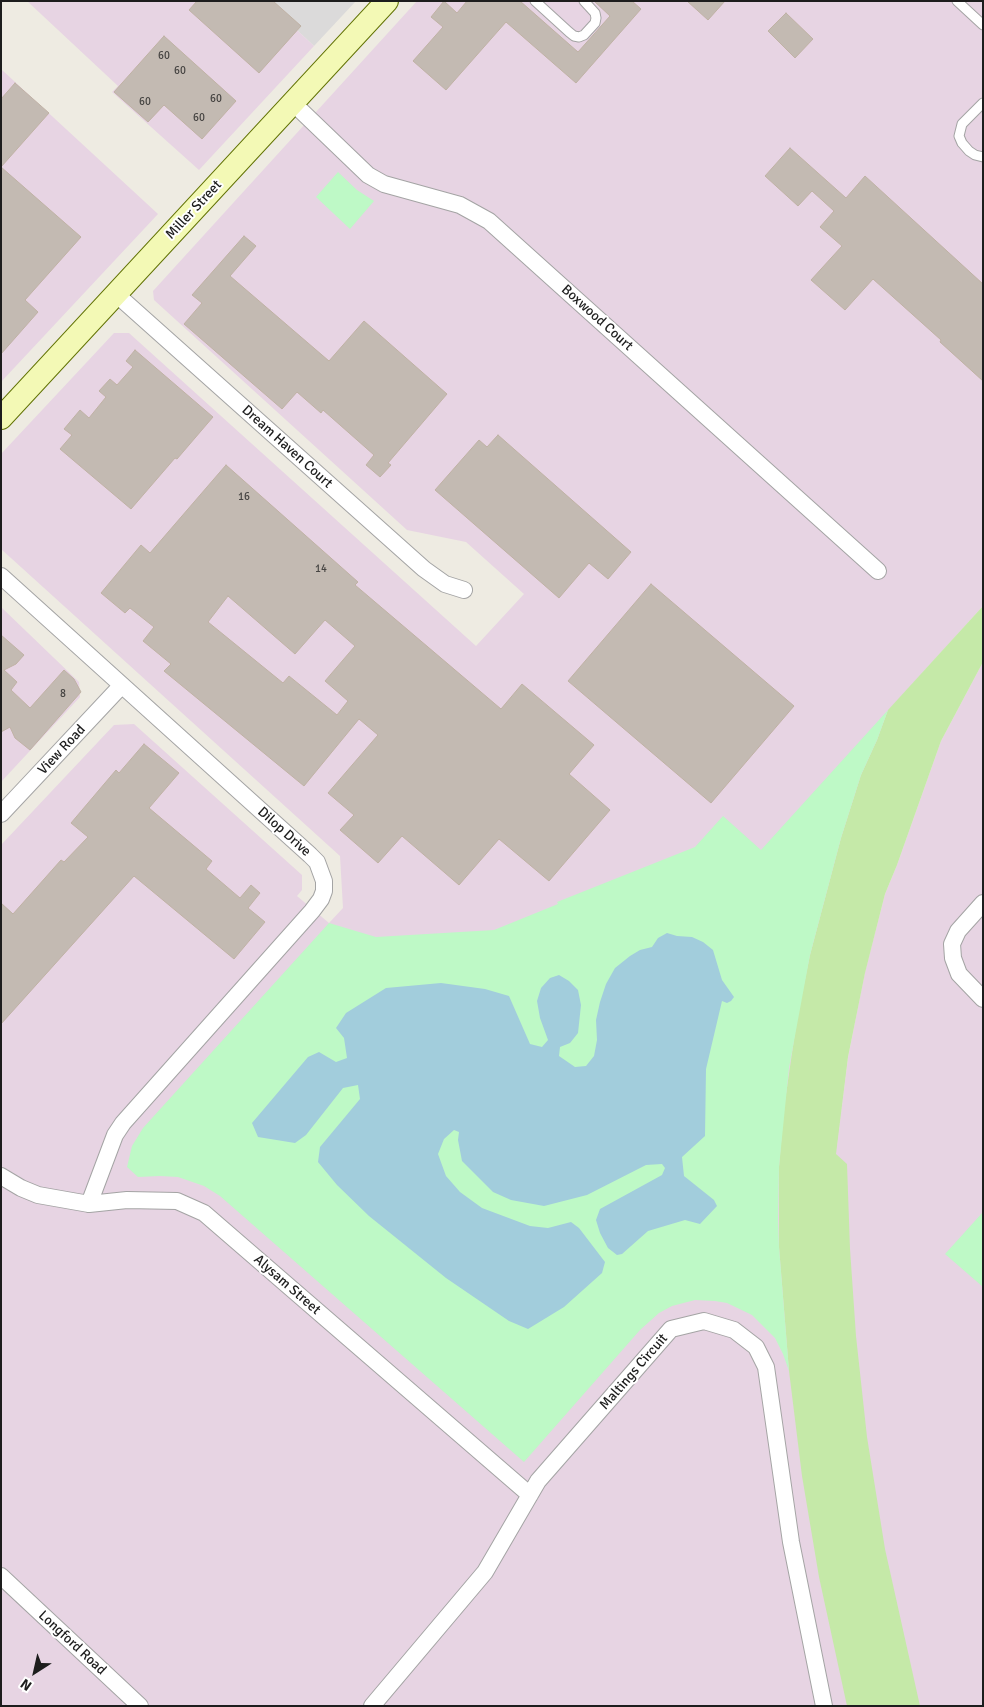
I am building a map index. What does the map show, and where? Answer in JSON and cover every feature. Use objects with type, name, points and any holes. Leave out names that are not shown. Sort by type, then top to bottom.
[{"type":"street","name":"Miller Street","points":[[1,418],[387,1]]},
{"type":"street","name":"Boxwood Court","points":[[293,103],[368,175],[384,184],[460,205],[489,221],[878,571]]},
{"type":"street","name":"Dream Haven Court","points":[[116,294],[417,563],[445,584],[464,590]]},
{"type":"street","name":"Dilop Drive","points":[[1,576],[310,855],[322,871],[324,881],[324,891],[321,899],[312,911],[123,1123],[115,1136],[89,1204]]},
{"type":"street","name":"View Road","points":[[1,814],[122,685]]},
{"type":"street","points":[[983,903],[958,930],[952,944],[959,974],[983,999]]},
{"type":"street","name":"Alysam Street","points":[[1,1176],[38,1194],[89,1204],[127,1200],[177,1201],[204,1212],[530,1495]]},
{"type":"street","name":"Maltings Circuit","points":[[372,1706],[485,1572],[538,1480],[671,1329],[704,1321],[734,1330],[756,1347],[766,1367],[791,1542],[824,1706]]},
{"type":"street","name":"Longford Road","points":[[2,1580],[140,1706]]},
{"type":"lane","points":[[535,1],[569,32],[579,37],[584,35],[595,23],[596,18],[595,13],[584,1]]},
{"type":"lane","points":[[957,1],[983,24]]},
{"type":"lane","points":[[983,103],[962,124],[959,136],[969,151],[983,157]]},
{"type":"shaded area","points":[[27,1],[266,1],[314,46],[199,170],[112,92],[118,86]]},
{"type":"shaded area","points":[[266,1],[356,1],[314,46]]},
{"type":"shaded area","points":[[417,1],[983,1],[983,606],[889,710],[836,1154],[848,1057],[865,972],[885,894],[941,741],[983,662],[983,1706],[1,1706],[1,845],[114,725],[134,724],[302,875],[302,890],[297,896],[329,923],[343,908],[340,856],[1,549],[1,454],[114,333],[129,333],[476,646],[524,594],[466,542],[407,530],[154,300],[153,291]]},
{"type":"shaded area","points":[[1,69],[158,214],[1,382]]},
{"type":"shaded area","points":[[1,607],[79,682],[80,697],[1,782]]},
{"type":"green space","points":[[338,172],[357,190],[374,201],[350,229],[316,197]]},
{"type":"green space","points":[[983,606],[983,662],[941,741],[885,894],[865,973],[848,1057],[836,1154],[847,1164],[856,1336],[867,1437],[885,1549],[920,1706],[847,1706],[819,1577],[802,1476],[789,1371],[779,1247],[779,1167],[784,1108],[797,1019],[810,955],[841,838],[861,775],[888,710]]},
{"type":"green space","points":[[888,710],[861,775],[841,838],[810,955],[789,1068],[779,1167],[778,1219],[789,1371],[775,1338],[752,1315],[727,1303],[715,1301],[695,1300],[672,1306],[659,1313],[640,1330],[524,1462],[220,1196],[204,1186],[178,1177],[138,1177],[127,1167],[132,1146],[143,1128],[329,923],[376,937],[494,930],[558,904],[557,902],[695,847],[723,816],[761,850]]},
{"type":"green space","points":[[983,1212],[983,1287],[945,1254]]},
{"type":"water","points":[[667,933],[692,937],[703,942],[713,950],[722,980],[734,997],[727,1003],[722,1001],[706,1069],[705,1136],[682,1157],[684,1176],[714,1200],[717,1206],[700,1224],[685,1220],[648,1231],[622,1254],[617,1255],[608,1248],[600,1233],[596,1220],[600,1209],[662,1175],[665,1168],[662,1164],[646,1165],[587,1195],[544,1206],[511,1200],[493,1192],[462,1161],[458,1140],[459,1132],[454,1130],[444,1139],[438,1154],[446,1176],[460,1192],[482,1208],[530,1226],[548,1228],[571,1222],[579,1228],[605,1262],[602,1273],[564,1307],[528,1329],[509,1321],[446,1278],[369,1216],[337,1185],[318,1162],[320,1147],[360,1099],[358,1085],[343,1088],[306,1135],[295,1143],[258,1137],[252,1123],[308,1057],[319,1052],[336,1062],[347,1058],[344,1038],[336,1028],[346,1013],[386,988],[441,983],[485,989],[509,996],[530,1044],[542,1047],[548,1040],[540,1018],[537,1001],[541,988],[550,978],[559,975],[578,990],[581,1005],[578,1033],[570,1043],[560,1047],[559,1056],[575,1067],[586,1066],[594,1056],[597,1040],[596,1020],[600,1002],[606,984],[615,968],[640,950],[652,947],[658,938]]},
{"type":"building","points":[[197,1],[273,1],[301,26],[259,73],[189,10]]},
{"type":"building","points":[[444,1],[457,13],[467,1],[520,1],[578,52],[610,16],[594,1],[632,1],[641,9],[576,83],[506,22],[446,90],[413,61],[443,27],[431,17]]},
{"type":"building","points":[[687,1],[725,1],[708,20]]},
{"type":"building","points":[[786,13],[813,39],[795,58],[768,31]]},
{"type":"building","points":[[164,36],[236,101],[202,139],[164,105],[148,122],[114,92]]},
{"type":"building","points":[[15,83],[49,113],[1,167],[1,99]]},
{"type":"building","points":[[790,148],[846,198],[865,176],[983,284],[983,381],[940,342],[941,340],[873,279],[845,310],[811,280],[842,246],[820,227],[834,211],[812,191],[798,206],[765,176]]},
{"type":"building","points":[[1,167],[81,237],[25,300],[38,312],[1,354]]},
{"type":"building","points":[[244,236],[256,246],[230,276],[329,361],[364,321],[447,394],[388,463],[391,465],[380,477],[366,465],[374,455],[323,410],[321,413],[297,392],[282,409],[184,324],[202,303],[192,295]]},
{"type":"building","points":[[135,350],[213,417],[131,509],[60,449],[72,435],[64,429],[80,410],[89,418],[106,397],[99,391],[110,379],[117,385],[133,367],[126,361]]},
{"type":"building","points":[[498,435],[631,552],[608,579],[589,563],[559,598],[435,490],[479,440],[487,447]]},
{"type":"building","points":[[226,465],[358,582],[355,585],[501,709],[522,684],[594,745],[569,774],[610,810],[549,881],[499,839],[459,885],[402,836],[378,863],[340,830],[354,815],[328,793],[378,735],[359,719],[304,786],[164,671],[171,664],[143,641],[154,627],[130,608],[125,613],[101,593],[141,545],[150,553]],"holes":[[[228,596],[295,654],[325,620],[355,646],[325,681],[348,701],[337,715],[289,676],[283,683],[208,622]]]},
{"type":"building","points":[[651,584],[794,706],[711,803],[568,681]]},
{"type":"building","points":[[1,635],[24,655],[16,664],[4,670],[17,682],[11,690],[30,708],[64,670],[74,679],[81,692],[30,750],[15,738],[10,727],[1,732]]},
{"type":"building","points":[[144,744],[179,773],[149,808],[212,861],[206,869],[240,898],[251,885],[260,893],[248,908],[265,922],[234,959],[134,876],[1,1024],[1,903],[13,914],[61,860],[64,862],[88,837],[71,823],[116,770],[119,773]]}]
